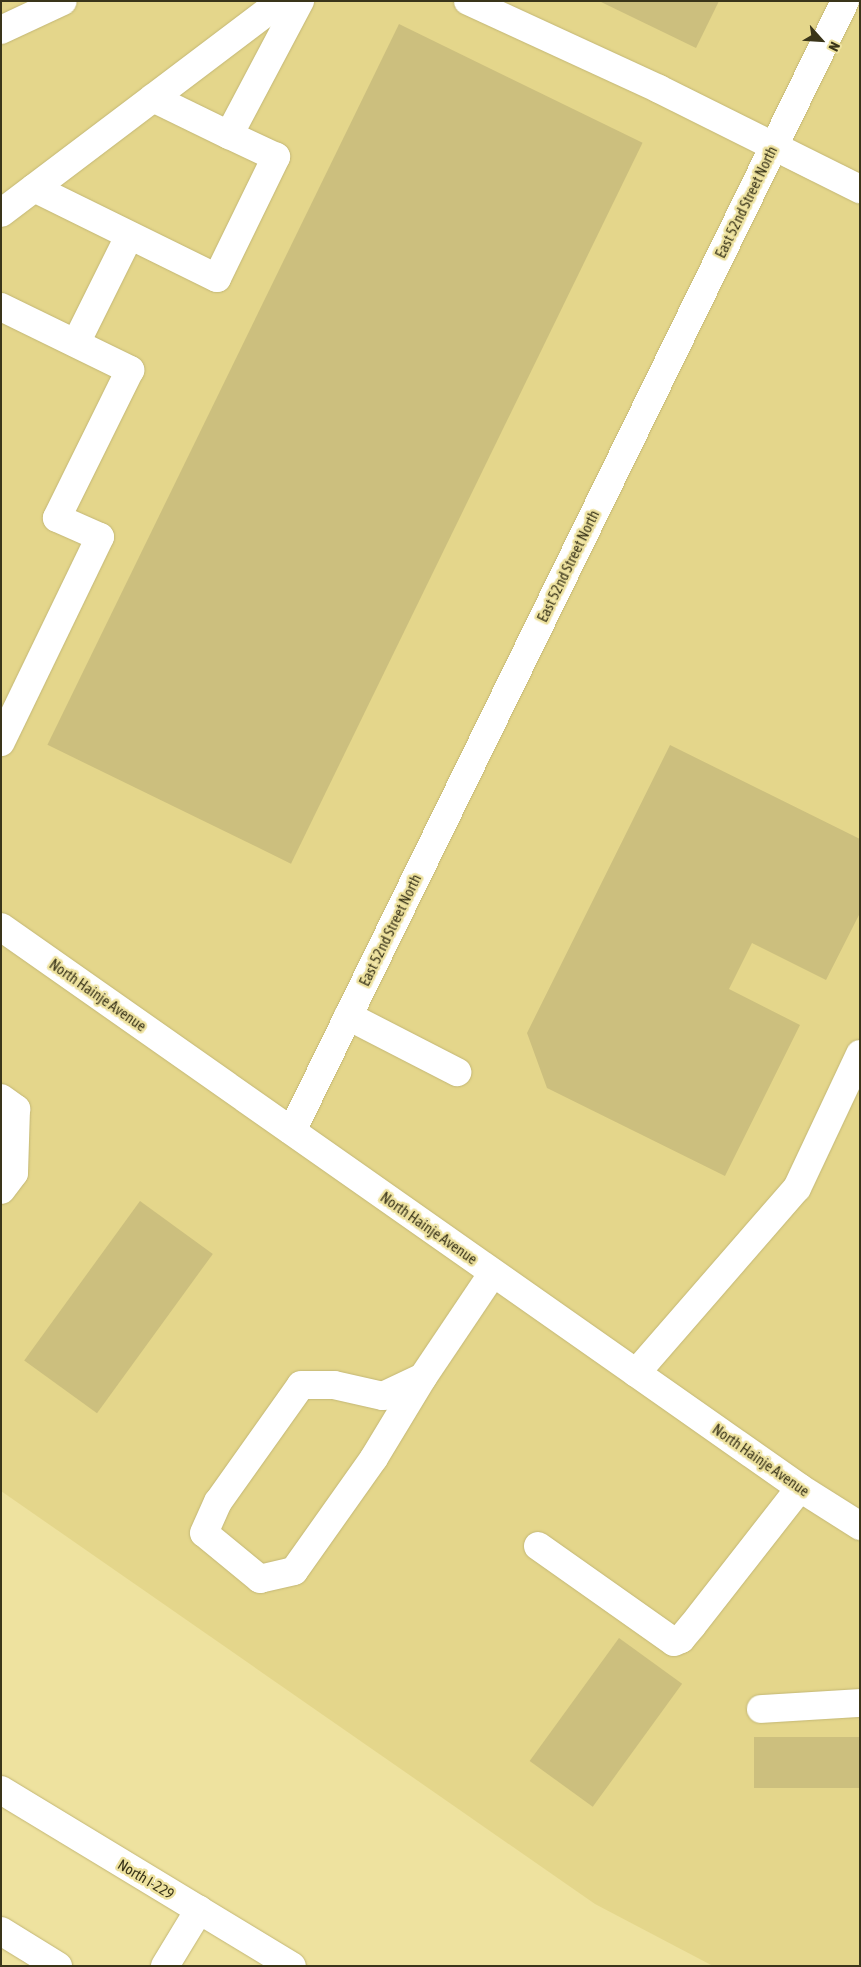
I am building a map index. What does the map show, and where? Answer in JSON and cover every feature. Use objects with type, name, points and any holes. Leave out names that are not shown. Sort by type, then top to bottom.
[{"type":"main road","points":[[1,30],[63,1]]},
{"type":"main road","points":[[1,213],[281,1]]},
{"type":"main road","points":[[230,134],[300,1]]},
{"type":"main road","points":[[468,1],[659,89],[860,189]]},
{"type":"main road","name":"East 52nd Street North","points":[[292,1131],[845,1]]},
{"type":"main road","points":[[34,188],[217,278],[276,157],[153,98]]},
{"type":"main road","points":[[76,343],[129,236]]},
{"type":"main road","points":[[1,307],[130,370],[57,518],[100,537],[1,742]]},
{"type":"main road","name":"North Hainje Avenue","points":[[1,926],[800,1488],[860,1526]]},
{"type":"main road","points":[[348,1016],[457,1072]]},
{"type":"main road","points":[[636,1373],[797,1188],[860,1054]]},
{"type":"main road","points":[[1,1098],[16,1109],[14,1173],[1,1190]]},
{"type":"main road","points":[[423,1377],[383,1396],[334,1385],[301,1386],[218,1502],[204,1533],[260,1579],[294,1571],[374,1458],[423,1377],[493,1273]]},
{"type":"main road","points":[[538,1546],[674,1642],[681,1639],[692,1626],[800,1488]]},
{"type":"main road","points":[[761,1709],[860,1704]]},
{"type":"main road","points":[[1,1774],[132,1870]]},
{"type":"main road","name":"North I-229","points":[[1,1790],[292,1966]]},
{"type":"main road","points":[[164,1966],[199,1910]]},
{"type":"main road","points":[[1,1931],[58,1966]]},
{"type":"shaded area","points":[[1,1],[860,1],[860,1966],[713,1966],[595,1904],[1,1491]]},
{"type":"building","points":[[599,1],[719,1],[696,48]]},
{"type":"building","points":[[399,24],[643,143],[291,864],[47,745]]},
{"type":"building","points":[[670,745],[860,839],[860,913],[826,980],[752,943],[729,989],[800,1025],[725,1176],[547,1088],[527,1033]]},
{"type":"building","points":[[140,1201],[213,1254],[97,1413],[24,1360]]},
{"type":"building","points":[[619,1638],[682,1684],[593,1807],[530,1761]]},
{"type":"building","points":[[754,1737],[860,1737],[860,1788],[754,1788]]}]
